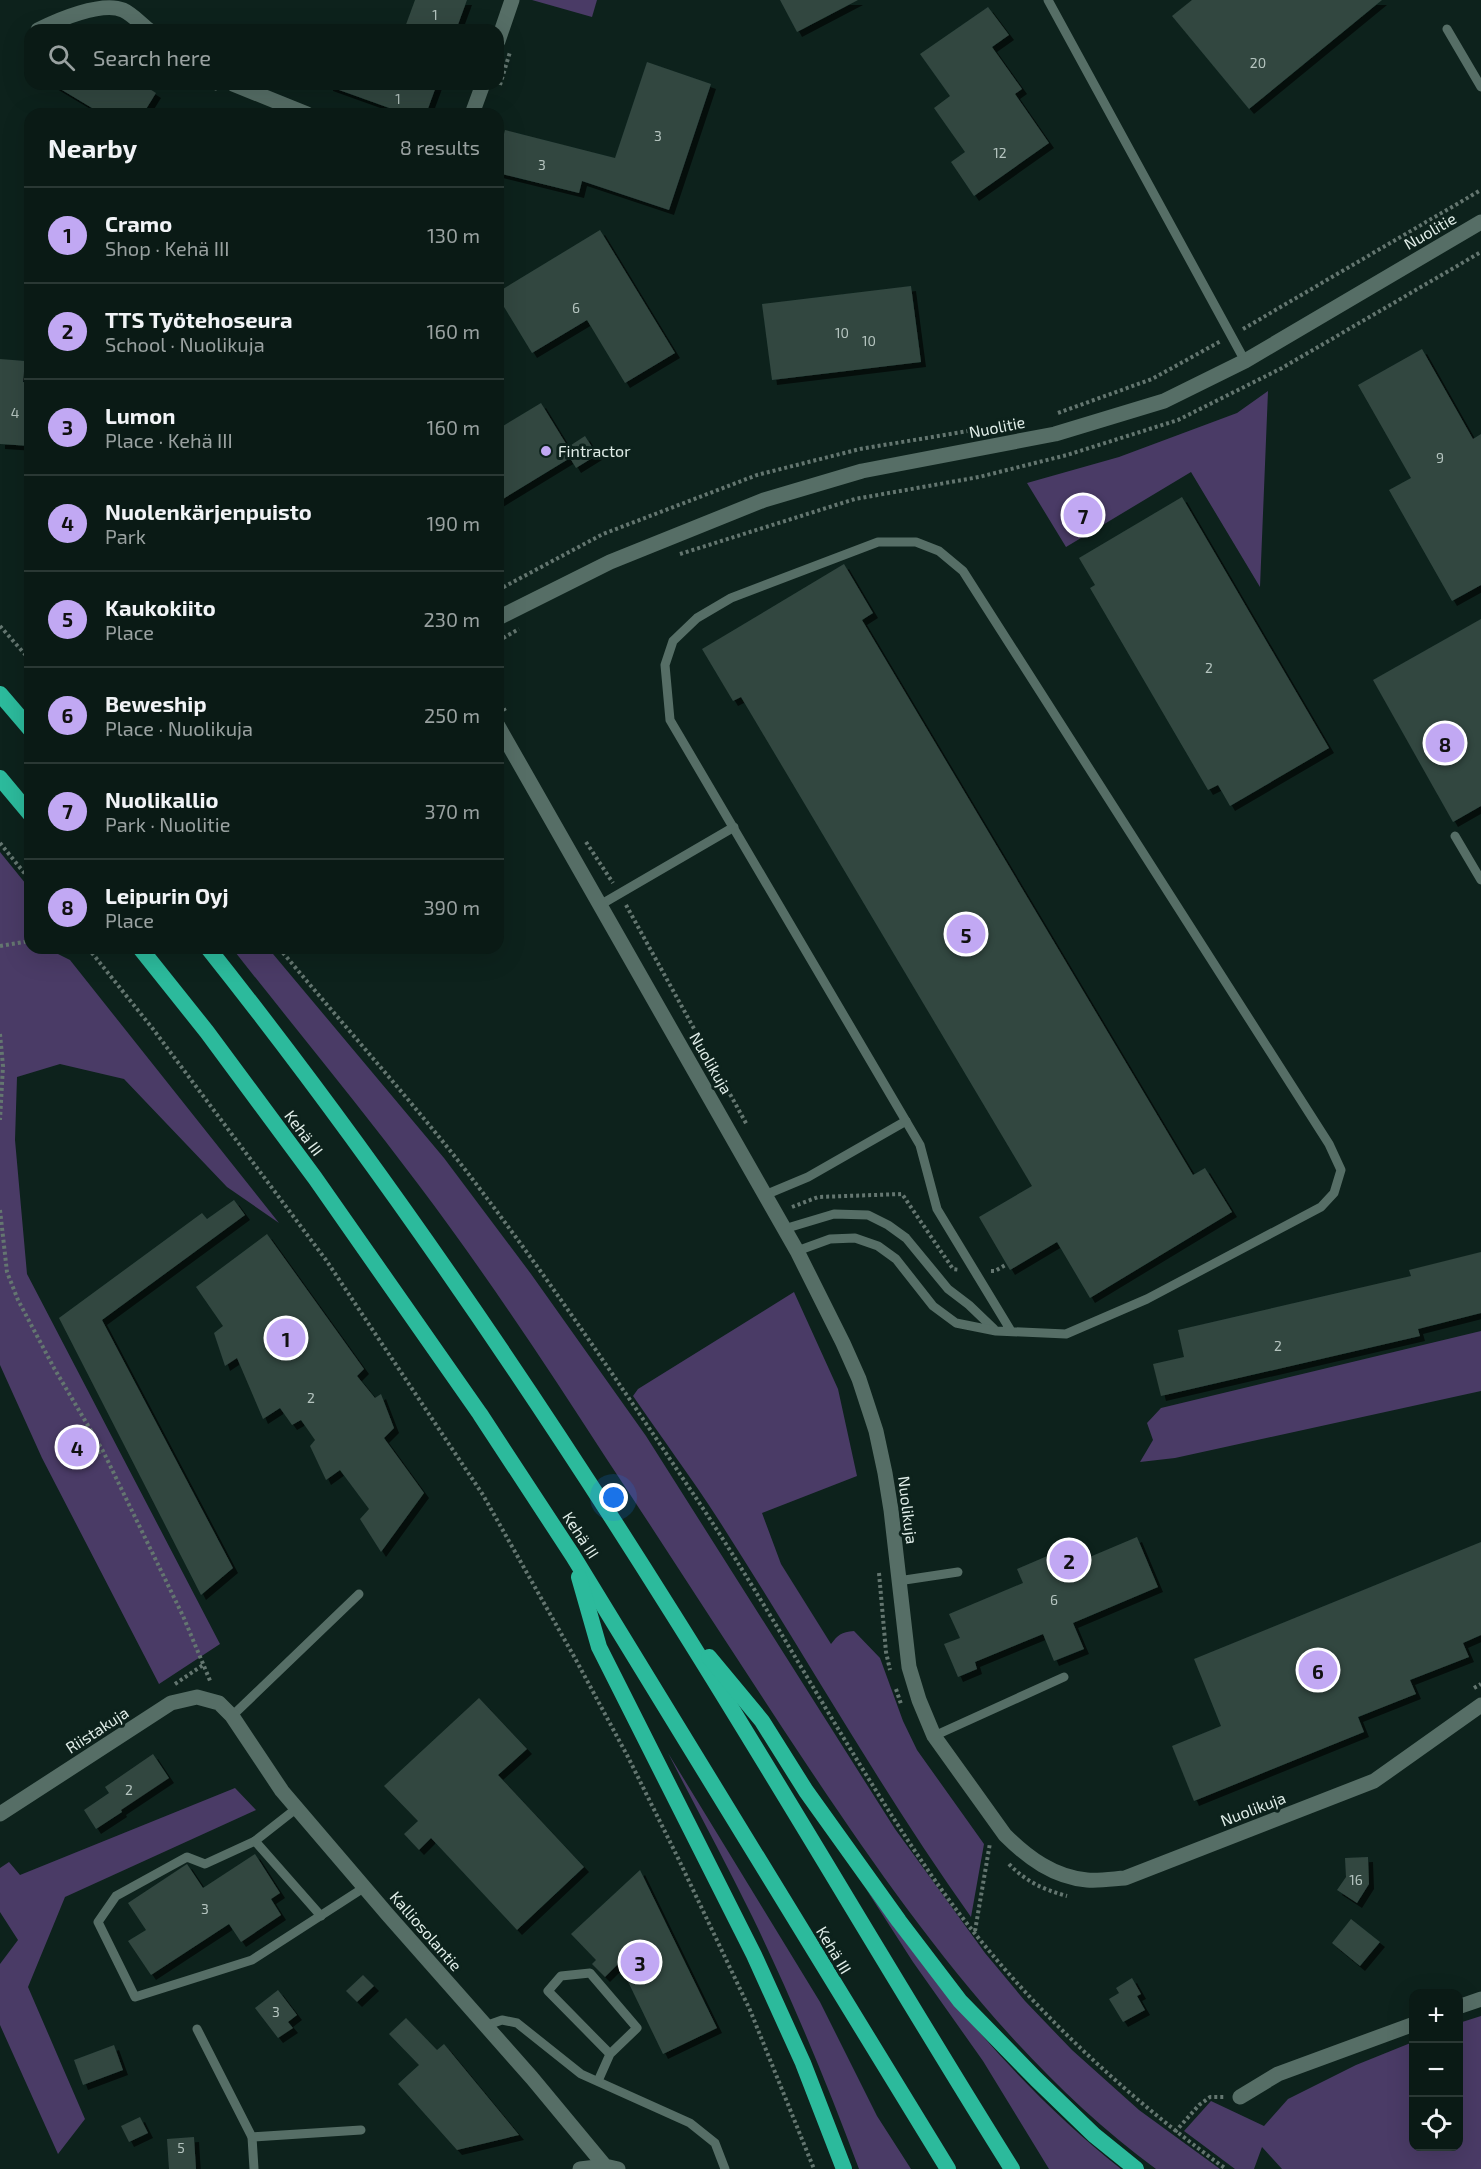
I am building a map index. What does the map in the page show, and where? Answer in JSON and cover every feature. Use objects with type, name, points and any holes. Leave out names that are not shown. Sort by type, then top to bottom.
[{"type":"highway","points":[[0,694],[24,722]]},
{"type":"highway","points":[[0,778],[24,807]]},
{"type":"highway","name":"Kehä III","points":[[145,954],[207,1032],[329,1197],[474,1405],[573,1556],[948,2169]]},
{"type":"highway","points":[[213,954],[358,1144],[438,1257],[563,1442],[672,1612],[1012,2169]]},
{"type":"highway","points":[[573,1556],[599,1647],[754,1955],[803,2063],[844,2169]]},
{"type":"highway","points":[[672,1612],[762,1720],[806,1791],[960,2001],[1069,2111],[1136,2169]]},
{"type":"street","points":[[505,44],[512,0]]},
{"type":"street","points":[[50,24],[106,7],[123,10],[141,24]]},
{"type":"street","points":[[247,90],[292,108]]},
{"type":"street","points":[[474,108],[481,90]]},
{"type":"street","name":"Nuolitie","points":[[504,615],[610,562],[764,500],[862,471],[1055,434],[1164,401],[1245,360],[1481,222]]},
{"type":"street","name":"Nuolikuja","points":[[504,722],[600,904],[797,1251],[848,1352],[872,1420],[885,1473],[909,1667],[919,1700],[934,1736],[1005,1835],[1029,1857],[1055,1873],[1087,1880],[1125,1878],[1374,1781],[1481,1705]]},
{"type":"street","name":"Riistakuja","points":[[0,1814],[171,1703],[197,1697],[219,1703]]},
{"type":"street","name":"Kalliosolantie","points":[[219,1703],[232,1716],[282,1791],[485,2026],[612,2167]]},
{"type":"street","points":[[1463,2005],[1481,1999]]},
{"type":"street","points":[[1240,2097],[1278,2074],[1409,2025]]},
{"type":"street","points":[[580,2169],[612,2167]]},
{"type":"lane","points":[[1048,0],[1245,360]]},
{"type":"lane","points":[[1447,29],[1481,87]]},
{"type":"lane","points":[[797,1251],[830,1239],[855,1238],[878,1246],[897,1258],[933,1306],[956,1323],[996,1331],[1011,1332],[1066,1335],[1147,1299],[1321,1207],[1334,1193],[1341,1170],[1329,1144],[963,571],[939,551],[916,542],[878,543],[732,598],[697,618],[673,641],[665,665],[670,720],[920,1145],[937,1209],[1011,1332]]},
{"type":"lane","points":[[600,904],[734,827]]},
{"type":"lane","points":[[1455,836],[1481,880]]},
{"type":"lane","points":[[765,1195],[808,1177],[906,1121]]},
{"type":"lane","points":[[784,1229],[834,1214],[868,1215],[888,1225],[906,1238],[948,1289],[996,1331]]},
{"type":"lane","points":[[898,1581],[958,1572]]},
{"type":"lane","points":[[232,1716],[359,1594]]},
{"type":"lane","points":[[934,1736],[1064,1677]]},
{"type":"lane","points":[[297,1808],[255,1841],[205,1864],[188,1857],[116,1896],[98,1922],[135,1997],[252,1960],[364,1887]]},
{"type":"lane","points":[[255,1841],[321,1916]]},
{"type":"lane","points":[[598,2081],[610,2054],[638,2028],[590,1973],[561,1976],[548,1991],[610,2054]]},
{"type":"lane","points":[[485,2026],[502,2020],[517,2023],[581,2074],[690,2123],[715,2143],[725,2169]]},
{"type":"lane","points":[[197,2029],[252,2137],[254,2169]]},
{"type":"lane","points":[[252,2137],[361,2130]]},
{"type":"path","points":[[1051,416],[1152,379],[1481,190]]},
{"type":"path","points":[[504,587],[603,534],[757,475],[860,449],[1007,424]]},
{"type":"path","points":[[0,626],[24,653]]},
{"type":"path","points":[[581,835],[620,893],[748,1127]]},
{"type":"path","points":[[0,843],[24,873]]},
{"type":"path","points":[[0,946],[24,942]]},
{"type":"path","points":[[93,954],[153,1029],[326,1260],[483,1495],[576,1660],[673,1848],[750,2010],[814,2169]]},
{"type":"path","points":[[284,954],[459,1162],[582,1330],[752,1584],[934,1879],[975,1932],[1014,1979],[1067,2036],[1175,2132],[1226,2169]]},
{"type":"path","points":[[0,1034],[3,1066],[0,1120]]},
{"type":"path","points":[[782,1188],[801,1223]]},
{"type":"path","points":[[0,1210],[7,1272],[18,1300],[54,1368],[103,1451],[183,1616],[219,1703]]},
{"type":"path","points":[[63,1463],[103,1451]]},
{"type":"path","points":[[878,1562],[886,1652],[898,1699],[903,1709]]},
{"type":"path","points":[[1472,1690],[1481,1684]]},
{"type":"path","points":[[983,1834],[995,1849]]},
{"type":"path","points":[[975,1932],[990,1843]]},
{"type":"path","points":[[1008,1864],[1033,1884],[1051,1892],[1070,1896]]},
{"type":"path","points":[[1175,2132],[1210,2097],[1240,2097]]},
{"type":"shaded area","points":[[532,0],[597,0],[592,17]]},
{"type":"shaded area","points":[[1268,391],[1260,587],[1191,472],[1066,547],[1027,483],[1119,457],[1237,413]]},
{"type":"shaded area","points":[[0,852],[24,882],[24,954],[58,954],[70,960],[279,1223],[227,1187],[124,1079],[60,1064],[17,1077],[15,1140],[27,1274],[220,1644],[159,1684],[42,1458],[0,1365]]},
{"type":"shaded area","points":[[237,954],[273,954],[444,1158],[531,1274],[646,1436],[895,1829],[985,1953],[1025,2001],[1072,2050],[1139,2110],[1220,2169],[1156,2169],[1104,2127],[1054,2081],[963,1981],[881,1873],[842,1817],[515,1320],[467,1251],[372,1124]]},
{"type":"shaded area","points":[[794,1292],[838,1389],[857,1476],[762,1513],[781,1564],[831,1644],[840,1634],[854,1631],[880,1658],[903,1721],[917,1750],[984,1844],[971,1917],[873,1770],[718,1519],[633,1396],[638,1389]]},
{"type":"shaded area","points":[[1481,1331],[1481,1391],[1175,1458],[1140,1462],[1153,1440],[1147,1423],[1161,1408]]},
{"type":"shaded area","points":[[668,1753],[820,2002],[877,2116],[911,2169],[859,2169],[808,2041],[767,1947]]},
{"type":"shaded area","points":[[235,1788],[256,1810],[65,1897],[28,1987],[85,2119],[58,2154],[0,2025],[0,1964],[18,1940],[0,1912],[0,1868],[9,1862],[20,1875]]},
{"type":"shaded area","points":[[866,1889],[923,1965],[984,2038],[1050,2106],[1121,2169],[1049,2169],[983,2061],[913,1962]]},
{"type":"shaded area","points":[[1481,2016],[1481,2169],[1282,2169],[1262,2147],[1254,2169],[1235,2169],[1184,2131],[1211,2101],[1264,2126],[1288,2099],[1356,2065],[1409,2044],[1409,2151],[1463,2151],[1463,2022]]},
{"type":"building","points":[[415,0],[467,0],[458,24],[406,24]]},
{"type":"building","points":[[780,0],[858,0],[797,32]]},
{"type":"building","points":[[1192,0],[1382,0],[1249,109],[1172,16]]},
{"type":"building","points":[[988,7],[1009,35],[992,47],[1022,89],[1015,94],[1049,143],[974,196],[951,162],[965,152],[934,108],[950,96],[920,54]]},
{"type":"building","points":[[647,62],[711,84],[669,210],[582,181],[579,193],[504,174],[504,134],[505,130],[615,158]]},
{"type":"building","points":[[62,90],[151,90],[156,93],[147,108],[92,108]]},
{"type":"building","points":[[339,90],[435,90],[428,108],[389,108]]},
{"type":"building","points":[[600,230],[675,353],[625,383],[587,320],[532,353],[504,307],[504,288]]},
{"type":"building","points":[[911,286],[921,362],[772,380],[762,304]]},
{"type":"building","points":[[1422,349],[1473,439],[1481,434],[1481,585],[1452,601],[1389,490],[1411,478],[1358,385]]},
{"type":"building","points":[[0,359],[24,361],[24,446],[0,444]]},
{"type":"building","name":"Fintractor","points":[[541,403],[568,447],[585,436],[597,455],[576,468],[570,458],[504,498],[504,425]]},
{"type":"building","points":[[1182,497],[1329,748],[1230,806],[1218,785],[1208,790],[1090,588],[1095,585],[1079,558]]},
{"type":"building","points":[[844,564],[873,613],[862,620],[1193,1175],[1205,1168],[1232,1212],[1090,1298],[1057,1242],[1010,1270],[979,1217],[1032,1186],[741,697],[733,701],[702,649]]},
{"type":"building","points":[[1481,619],[1481,806],[1453,822],[1373,680]]},
{"type":"building","points":[[234,1200],[245,1215],[102,1320],[233,1568],[201,1595],[59,1318],[202,1213],[207,1219]]},
{"type":"building","points":[[267,1234],[364,1369],[357,1376],[375,1398],[381,1394],[394,1428],[384,1438],[424,1493],[381,1552],[360,1519],[369,1509],[340,1470],[326,1480],[310,1446],[315,1440],[301,1420],[292,1425],[280,1408],[263,1419],[237,1358],[225,1366],[214,1333],[223,1326],[196,1287]]},
{"type":"building","points":[[1481,1252],[1481,1313],[1418,1329],[1420,1336],[1161,1396],[1153,1364],[1184,1357],[1178,1330],[1411,1276],[1409,1270]]},
{"type":"building","points":[[1137,1537],[1158,1587],[1073,1623],[1084,1649],[1054,1661],[1043,1634],[975,1662],[977,1669],[958,1677],[944,1644],[960,1638],[949,1614],[1023,1583],[1017,1569],[1052,1554],[1059,1570]]},
{"type":"building","points":[[1481,1542],[1481,1635],[1463,1643],[1469,1657],[1410,1680],[1416,1694],[1358,1717],[1364,1732],[1194,1801],[1172,1746],[1221,1726],[1194,1659]]},
{"type":"building","points":[[479,1698],[527,1749],[498,1775],[584,1867],[517,1930],[431,1838],[419,1850],[404,1834],[418,1821],[384,1786]]},
{"type":"building","points":[[153,1754],[169,1778],[96,1829],[84,1810],[109,1793],[105,1787]]},
{"type":"building","points":[[255,1854],[280,1893],[271,1899],[281,1915],[241,1942],[229,1924],[151,1975],[128,1941],[146,1930],[128,1903],[187,1864],[203,1888]]},
{"type":"building","points":[[1368,1857],[1369,1884],[1357,1903],[1337,1890],[1346,1877],[1345,1858]]},
{"type":"building","points":[[640,1870],[717,2028],[663,2054],[619,1963],[605,1977],[592,1964],[596,1960],[571,1934]]},
{"type":"building","points":[[1351,1919],[1380,1942],[1360,1966],[1332,1943]]},
{"type":"building","points":[[363,1975],[374,1986],[357,2002],[346,1991]]},
{"type":"building","points":[[1132,1978],[1141,1994],[1137,1996],[1145,2010],[1123,2022],[1109,1999],[1119,1993],[1116,1988]]},
{"type":"building","points":[[278,1990],[297,2015],[288,2022],[293,2028],[278,2038],[255,2008]]},
{"type":"building","points":[[406,2018],[437,2050],[444,2044],[519,2135],[457,2150],[398,2084],[419,2065],[389,2034]]},
{"type":"building","points":[[114,2045],[123,2070],[83,2085],[74,2060]]},
{"type":"building","points":[[140,2117],[148,2133],[129,2142],[121,2126]]},
{"type":"building","points":[[194,2137],[196,2169],[169,2169],[167,2139]]},
{"type":"place","name":"Fintractor","points":[[546,451]]},
{"type":"place","name":"Nuolikallio","points":[[1083,515]]},
{"type":"place","name":"Leipurin Oyj","points":[[1445,743]]},
{"type":"place","name":"Kaukokiito","points":[[966,934]]},
{"type":"place","name":"Cramo","points":[[286,1338]]},
{"type":"place","name":"Nuolenkärjenpuisto","points":[[77,1447]]},
{"type":"place","name":"TTS Työtehoseura","points":[[1069,1560]]},
{"type":"place","name":"Beweship","points":[[1318,1670]]},
{"type":"place","name":"Lumon","points":[[640,1962]]}]
